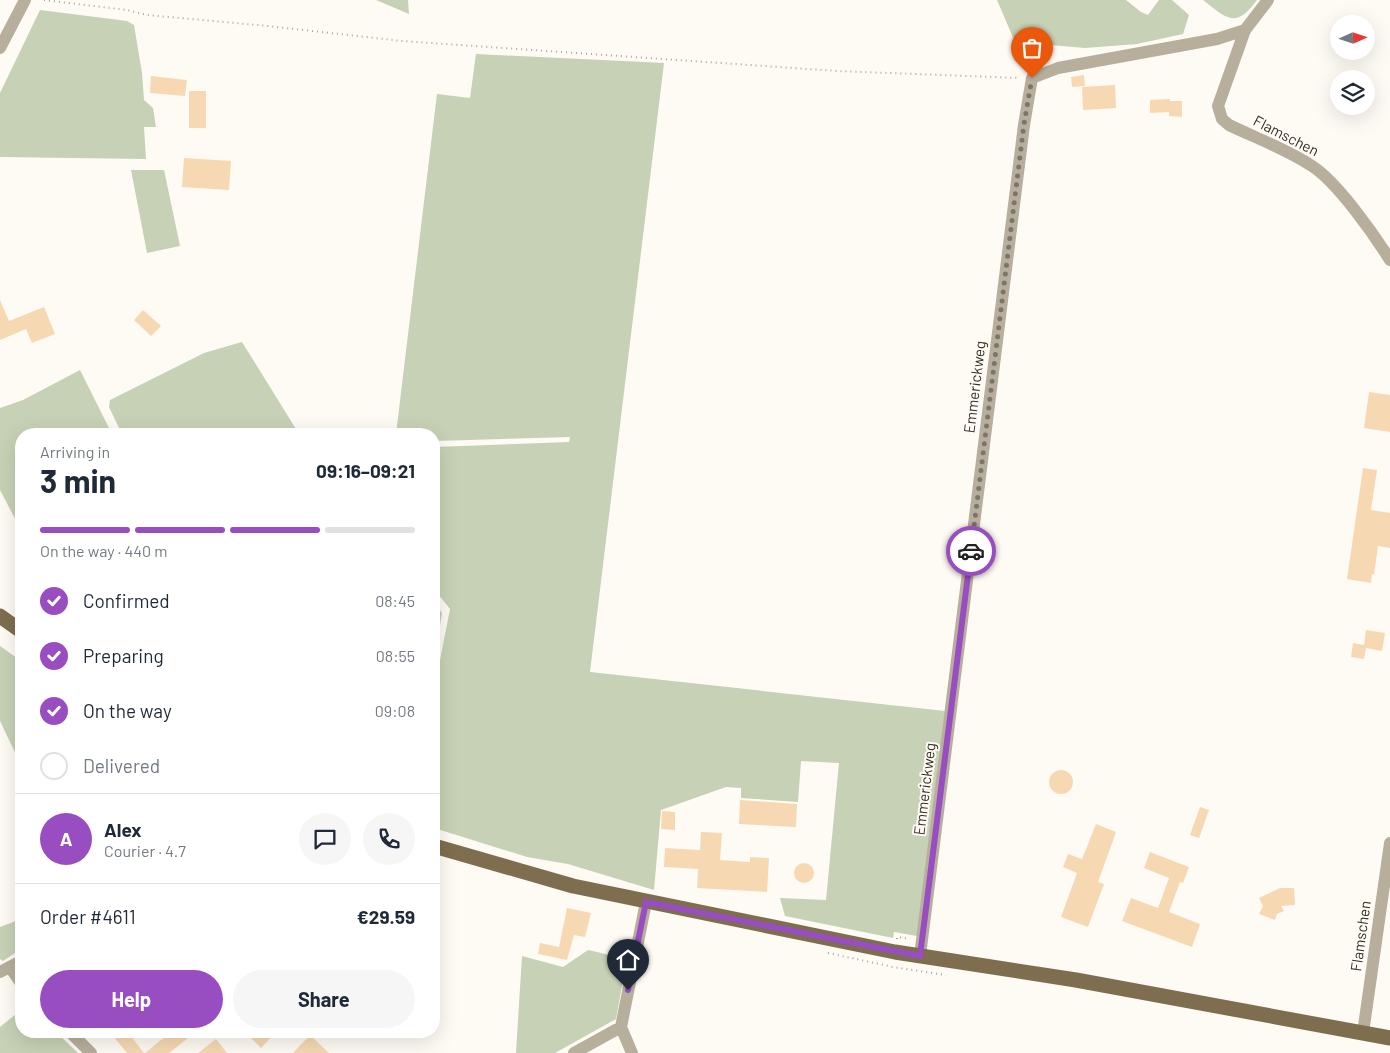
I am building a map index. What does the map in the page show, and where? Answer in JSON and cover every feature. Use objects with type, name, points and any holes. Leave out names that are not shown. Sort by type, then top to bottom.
[{"type":"main road","points":[[0,616],[15,627]]},
{"type":"main road","points":[[440,848],[564,884],[646,902],[920,956],[1076,980],[1390,1038]]},
{"type":"street","points":[[0,48],[25,0]]},
{"type":"street","points":[[1032,78],[1058,68],[1217,39],[1245,30],[1268,0]]},
{"type":"street","name":"Flamschen","points":[[1245,30],[1218,106],[1222,119],[1229,126],[1294,155],[1313,166],[1329,180],[1390,260]]},
{"type":"street","name":"Emmerickweg","points":[[920,956],[1024,124],[1032,78]]},
{"type":"street","name":"Flamschen","points":[[1363,1033],[1390,843]]},
{"type":"street","points":[[632,1053],[621,1027],[646,902]]},
{"type":"street","points":[[574,1053],[621,1027]]},
{"type":"street","points":[[76,1038],[91,1053]]},
{"type":"path","points":[[44,0],[127,10],[146,16],[268,26],[402,41],[837,71],[1032,78]]},
{"type":"green space","points":[[376,0],[408,0],[409,14]]},
{"type":"green space","points":[[997,0],[1126,0],[1148,15],[1159,0],[1172,0],[1189,15],[1183,34],[1137,44],[1085,48],[1015,42]]},
{"type":"green space","points":[[1203,0],[1257,0],[1243,15],[1231,18],[1225,16]]},
{"type":"green space","points":[[40,10],[127,21],[134,25],[142,73],[144,100],[153,108],[156,127],[144,127],[146,159],[0,157],[0,93]]},
{"type":"green space","points":[[476,54],[664,63],[590,672],[945,711],[917,936],[894,932],[893,938],[785,916],[780,898],[826,900],[839,763],[801,761],[798,802],[741,798],[741,788],[726,787],[661,810],[654,890],[568,864],[527,857],[440,830],[440,660],[450,609],[440,596],[440,447],[569,442],[570,437],[440,441],[440,428],[397,428],[437,94],[470,98]]},
{"type":"green space","points":[[131,170],[164,170],[180,246],[147,253]]},
{"type":"green space","points":[[242,342],[295,428],[119,428],[109,407],[110,400],[204,353]]},
{"type":"green space","points":[[80,370],[109,428],[15,428],[15,519],[0,490],[0,408],[23,400]]},
{"type":"green space","points":[[0,646],[15,657],[15,752],[0,721]]},
{"type":"green space","points":[[15,921],[15,953],[3,961],[0,959],[0,927]]},
{"type":"green space","points":[[588,950],[627,959],[616,1019],[555,1053],[516,1053],[522,956],[563,967]]},
{"type":"green space","points":[[15,1015],[15,1038],[62,1038],[78,1053],[0,1053],[0,1027]]},
{"type":"building","points":[[1084,75],[1085,86],[1072,87],[1071,77]]},
{"type":"building","points":[[151,76],[187,80],[185,96],[150,93]]},
{"type":"building","points":[[1115,85],[1116,108],[1083,110],[1082,87]]},
{"type":"building","points":[[189,91],[206,91],[206,128],[189,128]]},
{"type":"building","points":[[1170,99],[1170,101],[1182,101],[1182,117],[1169,116],[1169,112],[1150,113],[1150,100]]},
{"type":"building","points":[[184,158],[231,161],[229,190],[182,187]]},
{"type":"building","points":[[0,300],[9,321],[44,307],[55,334],[32,343],[26,329],[0,340]]},
{"type":"building","points":[[143,310],[161,326],[151,336],[134,320]]},
{"type":"building","points":[[1369,392],[1390,395],[1390,432],[1364,428]]},
{"type":"building","points":[[1363,468],[1377,470],[1371,510],[1390,513],[1390,548],[1378,546],[1371,583],[1347,579]]},
{"type":"building","points":[[1366,630],[1385,633],[1382,651],[1366,648],[1364,659],[1351,657],[1353,643],[1364,645]]},
{"type":"building","points":[[1061,770],[1069,774],[1073,782],[1069,790],[1061,794],[1053,790],[1049,782],[1053,774]]},
{"type":"building","points":[[740,800],[797,804],[796,827],[739,824]]},
{"type":"building","points":[[1200,807],[1209,810],[1199,838],[1190,835]]},
{"type":"building","points":[[662,811],[675,812],[675,830],[661,829]]},
{"type":"building","points":[[1096,824],[1116,832],[1098,882],[1104,884],[1088,927],[1061,917],[1077,873],[1063,867],[1068,854],[1082,859]]},
{"type":"building","points":[[701,832],[722,833],[720,860],[750,862],[750,857],[769,858],[767,892],[697,888],[698,869],[664,867],[665,848],[700,850]]},
{"type":"building","points":[[1150,852],[1189,867],[1183,883],[1180,882],[1169,912],[1200,924],[1192,947],[1122,921],[1131,898],[1158,908],[1169,878],[1144,868]]},
{"type":"building","points":[[800,863],[808,863],[814,869],[814,877],[808,883],[800,883],[794,877],[794,869]]},
{"type":"building","points":[[1280,888],[1294,888],[1295,905],[1281,906],[1284,911],[1277,914],[1275,920],[1259,914],[1263,906],[1259,898]]},
{"type":"building","points":[[567,908],[591,913],[585,937],[574,935],[567,960],[538,954],[540,943],[559,947]]},
{"type":"building","points":[[115,1038],[132,1038],[144,1053],[127,1053]]},
{"type":"building","points":[[163,1038],[188,1038],[169,1053],[145,1053]]},
{"type":"building","points":[[251,1038],[270,1038],[261,1048]]},
{"type":"building","points":[[307,1038],[313,1038],[329,1053],[293,1053]]},
{"type":"building","points":[[216,1039],[227,1053],[198,1053]]},
{"type":"way so far","points":[[971,551],[1024,124],[1032,78]]},
{"type":"route","points":[[628,990],[646,902],[920,956],[971,551]]}]
